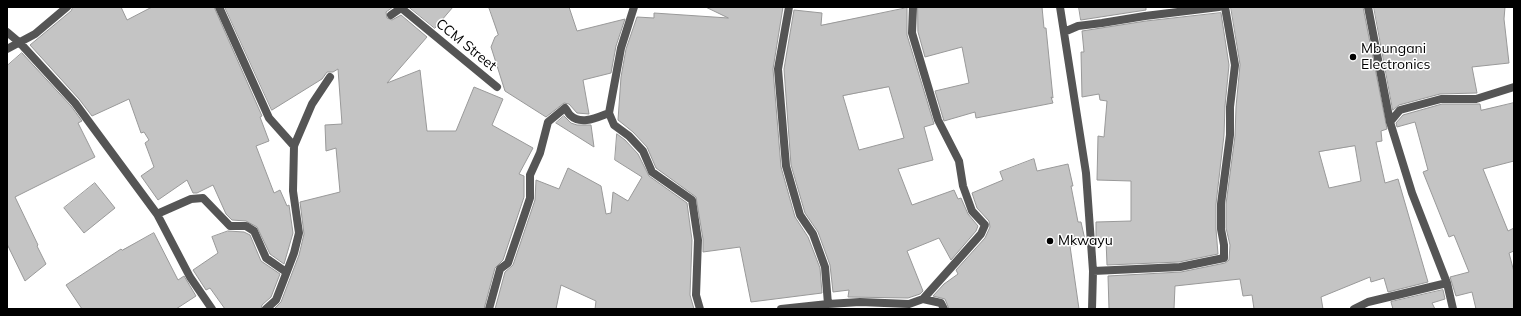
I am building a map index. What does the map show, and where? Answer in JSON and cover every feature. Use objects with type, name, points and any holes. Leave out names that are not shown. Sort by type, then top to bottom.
[{"type":"street","points":[[7,49],[35,34],[67,7]]},
{"type":"street","points":[[219,7],[269,118],[294,146]]},
{"type":"street","points":[[392,16],[400,7]]},
{"type":"street","name":"CCM Street","points":[[400,7],[497,87]]},
{"type":"street","points":[[634,7],[621,48],[609,114],[614,125],[629,136],[643,151],[652,172],[692,200],[698,240],[696,295],[700,309]]},
{"type":"street","points":[[789,7],[778,70],[786,166],[800,215],[812,234],[825,267],[827,306]]},
{"type":"street","points":[[781,309],[860,302],[909,304],[923,299],[981,234],[985,225],[972,211],[963,186],[959,161],[938,120],[912,33],[913,7]]},
{"type":"street","points":[[1060,7],[1086,173],[1093,270],[1092,309]]},
{"type":"street","points":[[1064,32],[1078,26],[1219,7]]},
{"type":"street","points":[[1093,270],[1180,266],[1224,258],[1224,245],[1221,229],[1221,204],[1230,135],[1230,107],[1235,65],[1225,7]]},
{"type":"street","points":[[1368,7],[1390,122],[1412,193],[1447,283],[1453,309]]},
{"type":"street","points":[[7,32],[20,43],[75,103],[157,214],[190,277],[212,309]]},
{"type":"street","points":[[266,309],[276,300],[294,254],[300,233],[293,191],[294,146],[312,104],[330,76]]},
{"type":"street","points":[[1390,122],[1400,110],[1440,99],[1476,99],[1514,87]]},
{"type":"street","points":[[489,309],[500,269],[508,263],[530,198],[530,174],[540,154],[548,122],[565,108],[569,115],[577,120],[588,120],[609,114]]},
{"type":"street","points":[[157,214],[191,199],[203,198],[230,226],[246,226],[254,231],[266,258],[286,272]]},
{"type":"street","points":[[1354,309],[1368,302],[1447,283]]},
{"type":"street","points":[[923,299],[942,303],[944,309]]},
{"type":"building","points":[[73,7],[121,7],[127,20],[152,7],[214,7],[262,116],[260,117],[269,141],[256,146],[274,193],[280,190],[287,206],[289,205],[293,233],[284,264],[270,254],[257,227],[246,221],[232,220],[226,214],[213,185],[197,193],[193,193],[187,180],[158,200],[141,176],[154,167],[145,143],[149,140],[144,132],[141,133],[129,99],[92,116],[79,99],[30,45],[71,11]]},
{"type":"building","points":[[225,7],[393,7],[386,12],[387,18],[392,20],[401,15],[427,37],[387,83],[420,70],[427,131],[456,131],[474,87],[503,99],[492,125],[533,148],[519,174],[524,176],[524,197],[503,260],[495,268],[484,309],[274,309],[281,302],[299,255],[304,234],[300,202],[340,192],[336,148],[326,151],[325,125],[342,124],[338,69],[333,72],[327,72],[322,79],[272,110]]},
{"type":"building","points":[[409,7],[453,7],[435,28]]},
{"type":"building","points":[[489,7],[569,7],[577,31],[625,19],[616,46],[611,73],[583,80],[589,114],[577,113],[569,104],[564,103],[546,117],[505,91],[491,47],[495,37],[498,35]]},
{"type":"building","points":[[706,7],[783,7],[773,69],[781,167],[795,217],[808,237],[820,268],[822,293],[751,302],[740,247],[703,252],[703,239],[696,197],[656,168],[647,147],[633,132],[618,120],[621,77],[626,49],[637,17],[654,18],[654,13],[728,18]]},
{"type":"building","points":[[918,7],[1042,7],[1044,28],[1046,28],[1053,98],[1051,97],[1053,103],[976,118],[975,112],[944,121],[935,91],[969,83],[962,47],[925,57],[918,32]]},
{"type":"building","points":[[1079,7],[1146,7],[1146,10],[1081,20]]},
{"type":"building","points":[[1231,7],[1363,7],[1387,129],[1381,131],[1382,141],[1376,142],[1385,183],[1398,179],[1428,282],[1388,292],[1384,278],[1371,282],[1370,277],[1321,297],[1323,309],[1254,309],[1252,295],[1243,296],[1240,279],[1175,286],[1174,309],[1109,309],[1108,276],[1181,272],[1225,263],[1229,260],[1230,245],[1226,228],[1226,204],[1235,136],[1240,65]],"holes":[[[1355,146],[1361,181],[1329,188],[1319,152]]]},
{"type":"building","points":[[1374,7],[1505,7],[1504,19],[1509,63],[1472,67],[1477,93],[1440,94],[1399,105],[1393,110]]},
{"type":"building","points":[[907,8],[907,35],[934,124],[924,127],[933,160],[898,169],[912,205],[954,190],[958,199],[961,198],[968,214],[978,226],[976,231],[951,260],[939,238],[907,251],[923,291],[920,294],[908,298],[848,297],[849,290],[833,292],[830,265],[818,232],[805,213],[791,165],[784,69],[794,10],[822,13],[821,25]],"holes":[[[889,87],[904,138],[859,150],[843,96]]]},
{"type":"building","points":[[1221,13],[1229,65],[1224,135],[1216,204],[1218,254],[1179,262],[1107,265],[1106,240],[1096,242],[1096,222],[1131,221],[1131,181],[1097,180],[1098,136],[1104,137],[1107,101],[1100,100],[1099,94],[1082,97],[1081,52],[1084,52],[1082,31],[1146,21]]},
{"type":"building","points":[[22,53],[71,106],[82,121],[78,123],[95,157],[15,197],[46,264],[25,281],[7,244],[7,66]]},
{"type":"building","points":[[1514,103],[1514,161],[1483,169],[1508,231],[1514,228],[1514,251],[1509,253],[1514,272],[1514,309],[1476,309],[1472,292],[1456,296],[1450,277],[1469,272],[1454,235],[1449,237],[1423,172],[1428,170],[1415,122],[1397,127],[1396,123],[1403,115],[1442,104],[1480,104],[1481,110]]},
{"type":"building","points":[[564,116],[571,123],[577,125],[591,125],[594,147],[556,123]]},
{"type":"building","points":[[617,134],[638,154],[649,176],[687,203],[692,240],[690,295],[694,309],[595,309],[596,301],[561,285],[556,309],[495,309],[505,272],[513,265],[535,200],[536,180],[559,189],[568,168],[601,186],[606,214],[611,213],[613,192],[628,201],[642,177],[615,160]]},
{"type":"building","points":[[1034,159],[1037,171],[1068,164],[1078,222],[1081,222],[1086,244],[1070,246],[1079,309],[949,309],[945,299],[933,296],[944,284],[958,274],[956,270],[985,238],[990,227],[989,221],[977,208],[972,193],[1003,180],[1000,172]]},
{"type":"building","points":[[95,183],[115,208],[84,233],[64,208]]},
{"type":"building","points":[[228,231],[244,232],[250,235],[261,261],[280,274],[271,297],[262,305],[261,309],[225,309],[210,288],[206,290],[193,270],[218,253],[212,237]]},
{"type":"building","points":[[154,233],[178,280],[184,276],[196,296],[176,309],[82,309],[66,285],[121,249],[122,250]]},
{"type":"building","points":[[1443,290],[1445,299],[1432,303],[1435,309],[1393,309],[1391,302]]},
{"type":"place","name":"Mbungani Electronics","points":[[1353,57]]},
{"type":"place","name":"Mkwayu","points":[[1050,241]]}]
